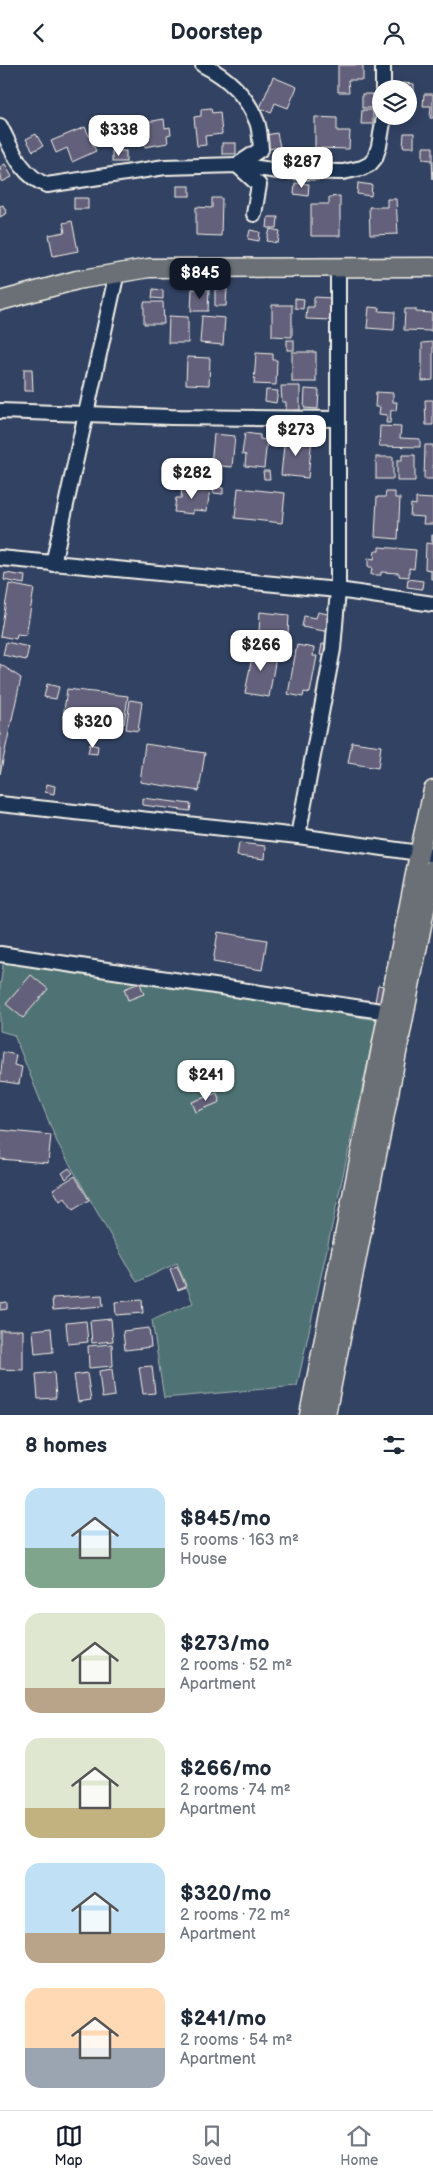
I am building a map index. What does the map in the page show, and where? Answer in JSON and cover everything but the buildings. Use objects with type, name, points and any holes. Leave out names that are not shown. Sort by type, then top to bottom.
[{"type":"main road","points":[[0,301],[77,280],[117,273],[181,267],[433,267]]},
{"type":"main road","points":[[326,1415],[325,1377],[388,1012],[426,855],[433,790]]},
{"type":"main road","points":[[310,1415],[325,1377],[433,869]]},
{"type":"street","points":[[203,65],[216,72],[241,94],[258,122],[261,149],[237,165]]},
{"type":"street","points":[[383,65],[384,80]]},
{"type":"street","points":[[0,126],[16,159],[28,174],[37,181],[47,185],[165,167],[237,165],[278,171],[343,172],[362,168],[370,164],[379,147],[383,125]]},
{"type":"street","points":[[237,165],[258,185],[254,214]]},
{"type":"street","points":[[298,836],[333,649],[338,590],[338,267]]},
{"type":"street","points":[[54,563],[117,273]]},
{"type":"street","points":[[0,411],[338,419]]},
{"type":"street","points":[[0,558],[338,590],[433,604]]},
{"type":"street","points":[[0,804],[298,836],[426,855]]},
{"type":"street","points":[[0,954],[388,1012]]},
{"type":"green space","points":[[4,958],[377,1020],[297,1386],[164,1398],[152,1320],[193,1303],[177,1263],[137,1282],[57,1142],[14,1035],[0,1031],[0,987]]}]
